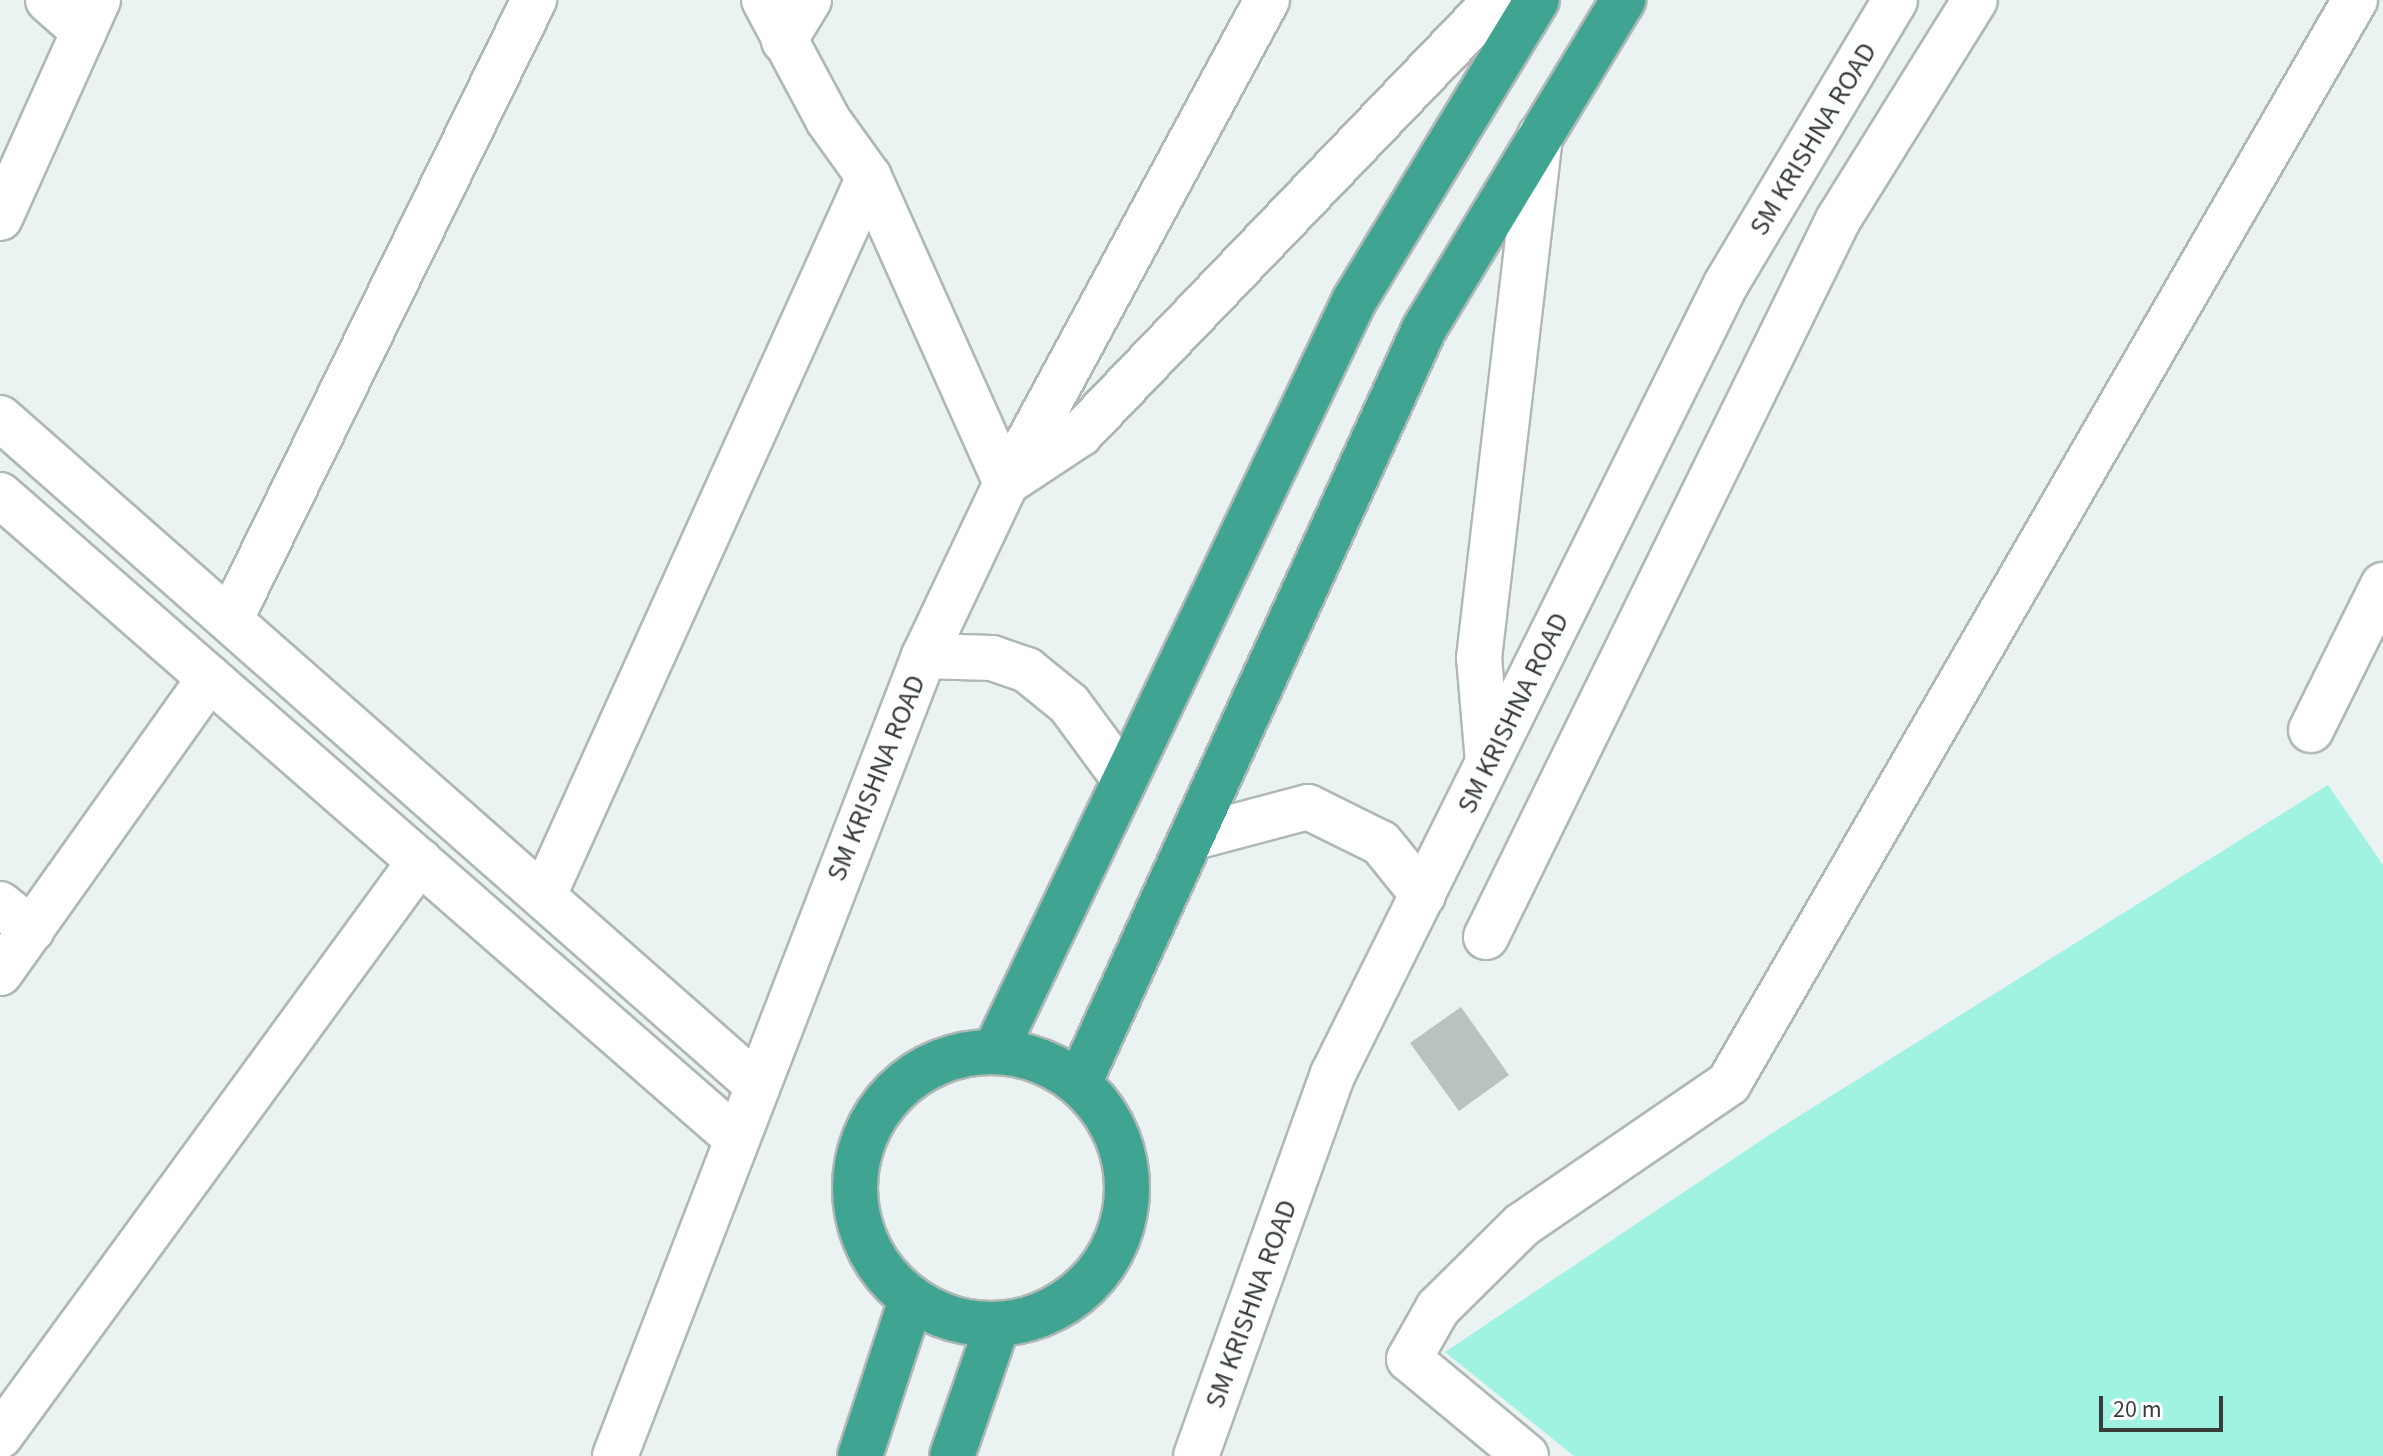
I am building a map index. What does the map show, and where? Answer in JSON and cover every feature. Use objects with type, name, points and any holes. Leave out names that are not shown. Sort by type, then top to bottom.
[{"type":"highway","points":[[995,1051],[1354,301],[1537,0]]},
{"type":"highway","points":[[1079,1083],[1424,329],[1623,0]]},
{"type":"highway","points":[[995,1051],[1038,1059],[1079,1083],[1110,1119],[1127,1163],[1127,1210],[1112,1255],[1083,1291],[1043,1316],[997,1326],[950,1319],[911,1300],[880,1269],[860,1230],[854,1187],[861,1144],[881,1106],[912,1075],[952,1057],[995,1051]]},
{"type":"highway","points":[[860,1456],[911,1300]]},
{"type":"highway","points":[[952,1456],[997,1326]]},
{"type":"street","points":[[0,218],[91,16],[48,0]]},
{"type":"street","points":[[230,620],[534,0]]},
{"type":"street","points":[[764,0],[784,41],[869,177],[1006,483],[1080,434],[1496,0]]},
{"type":"street","points":[[784,41],[809,0]]},
{"type":"street","name":"SM KRISHNA ROAD","points":[[615,1456],[735,1137],[924,656],[1006,483],[1267,0]]},
{"type":"street","name":"SM KRISHNA ROAD","points":[[1196,1456],[1333,1074],[1726,284],[1895,0]]},
{"type":"street","points":[[1486,937],[1838,220],[1975,0]]},
{"type":"street","points":[[1526,1456],[1409,1359],[1423,1334],[1438,1308],[1522,1225],[1729,1083],[2355,0]]},
{"type":"street","points":[[1488,763],[1479,658],[1540,136]]},
{"type":"street","points":[[544,895],[869,177]]},
{"type":"street","points":[[0,418],[756,1084]]},
{"type":"street","points":[[0,495],[735,1137]]},
{"type":"street","points":[[2311,730],[2383,585]]},
{"type":"street","points":[[924,656],[992,658],[1027,670],[1069,704],[1125,780]]},
{"type":"street","points":[[0,973],[16,917],[210,678]]},
{"type":"street","points":[[1191,838],[1308,807],[1381,843],[1423,895]]},
{"type":"street","points":[[0,1436],[420,861]]},
{"type":"green space","points":[[2328,785],[2383,865],[2383,1456],[1574,1456],[1445,1352],[1772,1133]]},
{"type":"building","points":[[1461,1007],[1509,1075],[1459,1111],[1410,1043]]}]
